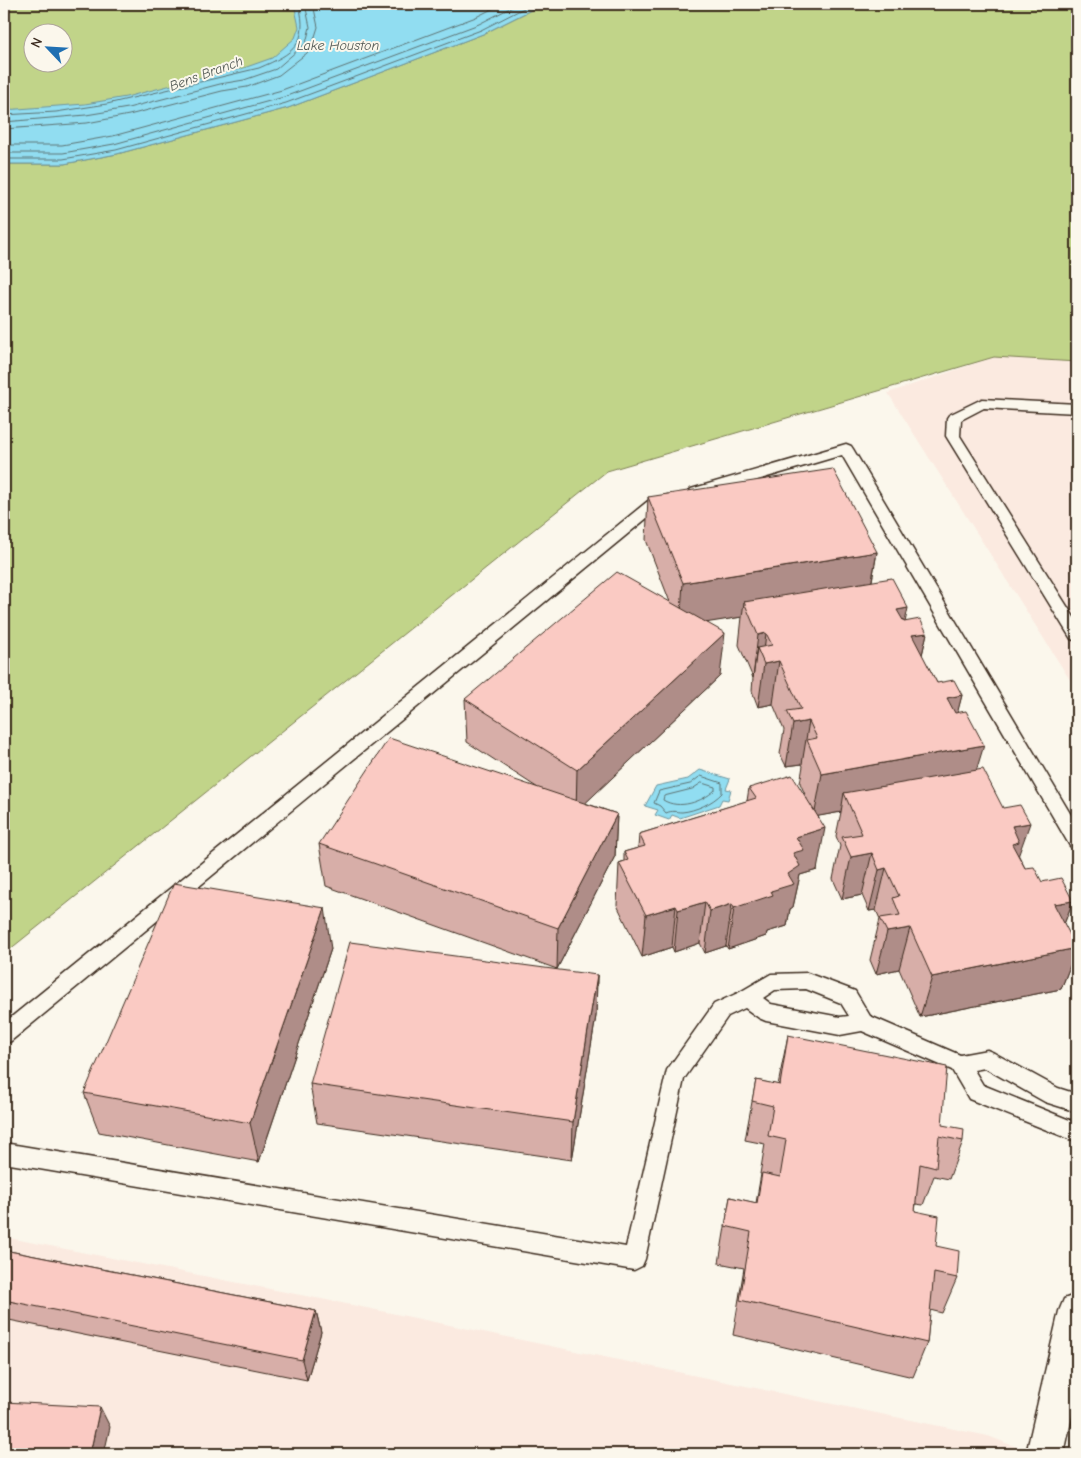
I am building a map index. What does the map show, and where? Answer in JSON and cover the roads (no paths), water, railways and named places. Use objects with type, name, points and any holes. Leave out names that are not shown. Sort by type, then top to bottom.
[{"type":"street","points":[[1045,1454],[1077,1310]]},
{"type":"lane","points":[[1077,408],[982,403],[954,418],[953,436],[1077,635]]},
{"type":"lane","points":[[4,1035],[653,505],[846,449],[1077,841]]},
{"type":"lane","points":[[4,1153],[634,1259],[674,1076],[720,1010],[747,998],[771,982],[807,981],[848,997],[863,1022]]},
{"type":"lane","points":[[747,998],[766,1012],[840,1026],[863,1022],[959,1064],[987,1059],[1052,1094],[1077,1102]]},
{"type":"lane","points":[[959,1064],[976,1092],[1077,1133]]},
{"type":"water","name":"Lake Houston","points":[[294,4],[543,4],[483,34],[288,108],[117,154],[64,164],[4,164],[4,110],[85,104],[126,97],[218,73],[241,69],[272,58],[295,38],[299,27]]},
{"type":"water","points":[[700,770],[730,779],[726,789],[731,790],[728,800],[722,799],[719,805],[680,818],[672,815],[669,820],[655,815],[658,810],[645,806],[656,786],[688,779]]},
{"type":"water label","name":"Bens Branch","points":[[206,73]]}]
